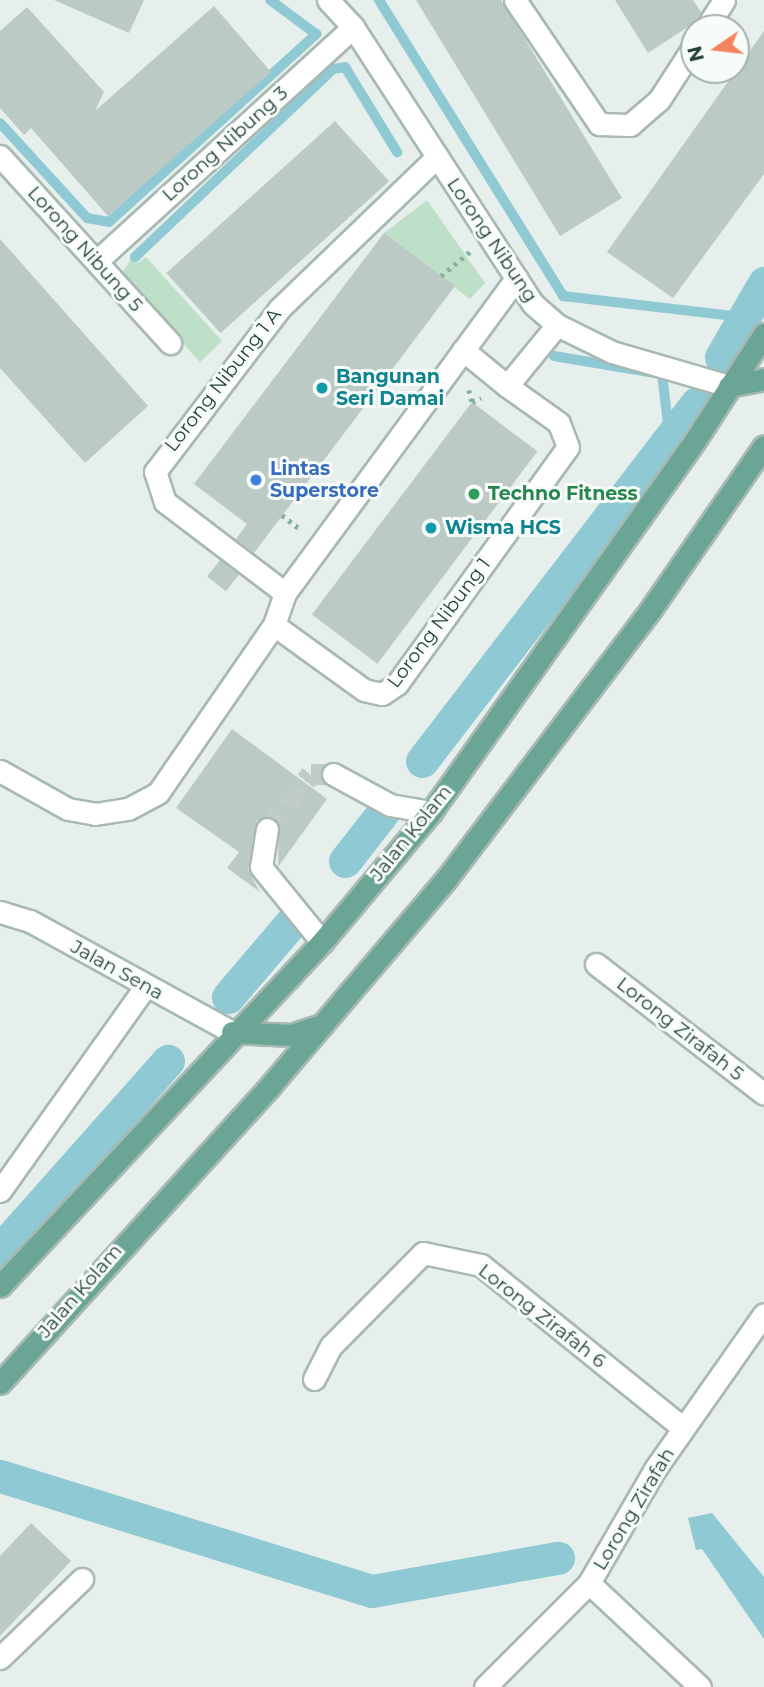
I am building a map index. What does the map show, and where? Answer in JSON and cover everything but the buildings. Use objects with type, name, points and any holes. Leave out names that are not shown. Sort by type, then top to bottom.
[{"type":"main road","name":"Jalan Kolam","points":[[0,1286],[232,1032],[322,942],[431,812],[764,334]]},
{"type":"main road","points":[[729,386],[764,380]]},
{"type":"main road","name":"Jalan Kolam","points":[[0,1383],[322,1025],[447,878],[764,446]]},
{"type":"main road","points":[[232,1032],[291,1035],[322,1025]]},
{"type":"street","points":[[515,0],[599,124],[630,125],[659,100],[680,68]]},
{"type":"street","name":"Lorong Nibung","points":[[330,1],[353,27],[516,278],[557,325],[612,352],[729,386]]},
{"type":"street","name":"Lorong Nibung 3","points":[[97,261],[353,27]]},
{"type":"street","name":"Lorong Nibung 5","points":[[0,156],[170,342]]},
{"type":"street","name":"Lorong Nibung 1 A","points":[[285,593],[165,502],[155,472],[280,307],[438,157]]},
{"type":"street","points":[[0,771],[68,809],[95,814],[128,809],[158,793],[274,625],[285,593],[516,278]]},
{"type":"street","points":[[463,350],[507,386],[557,325]]},
{"type":"street","name":"Lorong Nibung 1","points":[[274,625],[364,690],[382,694],[397,684],[568,447],[559,423],[507,386]]},
{"type":"street","points":[[333,774],[390,805],[431,812]]},
{"type":"street","points":[[267,829],[261,867],[322,942]]},
{"type":"street","name":"Jalan Sena","points":[[0,912],[30,921],[145,987],[232,1032]]},
{"type":"street","name":"Lorong Zirafah 5","points":[[596,964],[764,1094]]},
{"type":"street","points":[[0,1191],[145,987]]},
{"type":"street","name":"Lorong Zirafah 6","points":[[314,1379],[342,1333],[424,1253],[481,1265],[683,1428]]},
{"type":"street","name":"Lorong Zirafah","points":[[485,1687],[589,1584],[683,1428],[764,1314]]},
{"type":"street","points":[[0,1658],[82,1579]]},
{"type":"street","points":[[589,1584],[700,1687]]},
{"type":"path","points":[[441,276],[470,252]]},
{"type":"green space","points":[[427,200],[485,283],[470,299],[384,233]]},
{"type":"green space","points":[[132,257],[138,263],[146,257],[222,341],[200,362],[121,275]]},
{"type":"water","points":[[712,1513],[764,1577],[764,1639],[702,1549],[696,1550],[688,1518]]},
{"type":"waterway","points":[[0,123],[87,218],[109,222],[316,34],[270,0]]},
{"type":"waterway","points":[[379,0],[563,296],[741,317]]},
{"type":"waterway","points":[[135,257],[333,69],[345,67],[397,152]]},
{"type":"waterway","points":[[721,357],[764,283]]},
{"type":"waterway","points":[[554,356],[662,374],[670,441]]},
{"type":"waterway","points":[[422,761],[697,403]]},
{"type":"waterway","points":[[345,861],[384,811]]},
{"type":"waterway","points":[[228,997],[290,924]]},
{"type":"waterway","points":[[0,1250],[168,1061]]},
{"type":"waterway","points":[[0,1476],[372,1591],[558,1558]]},
{"type":"tunnel","points":[[267,829],[311,774],[333,774]]},
{"type":"place","name":"Bangunan Seri Damai","points":[[322,388]]},
{"type":"place","name":"Lintas Superstore","points":[[256,480]]},
{"type":"place","name":"Techno Fitness","points":[[474,494]]},
{"type":"place","name":"Wisma HCS","points":[[431,528]]}]
